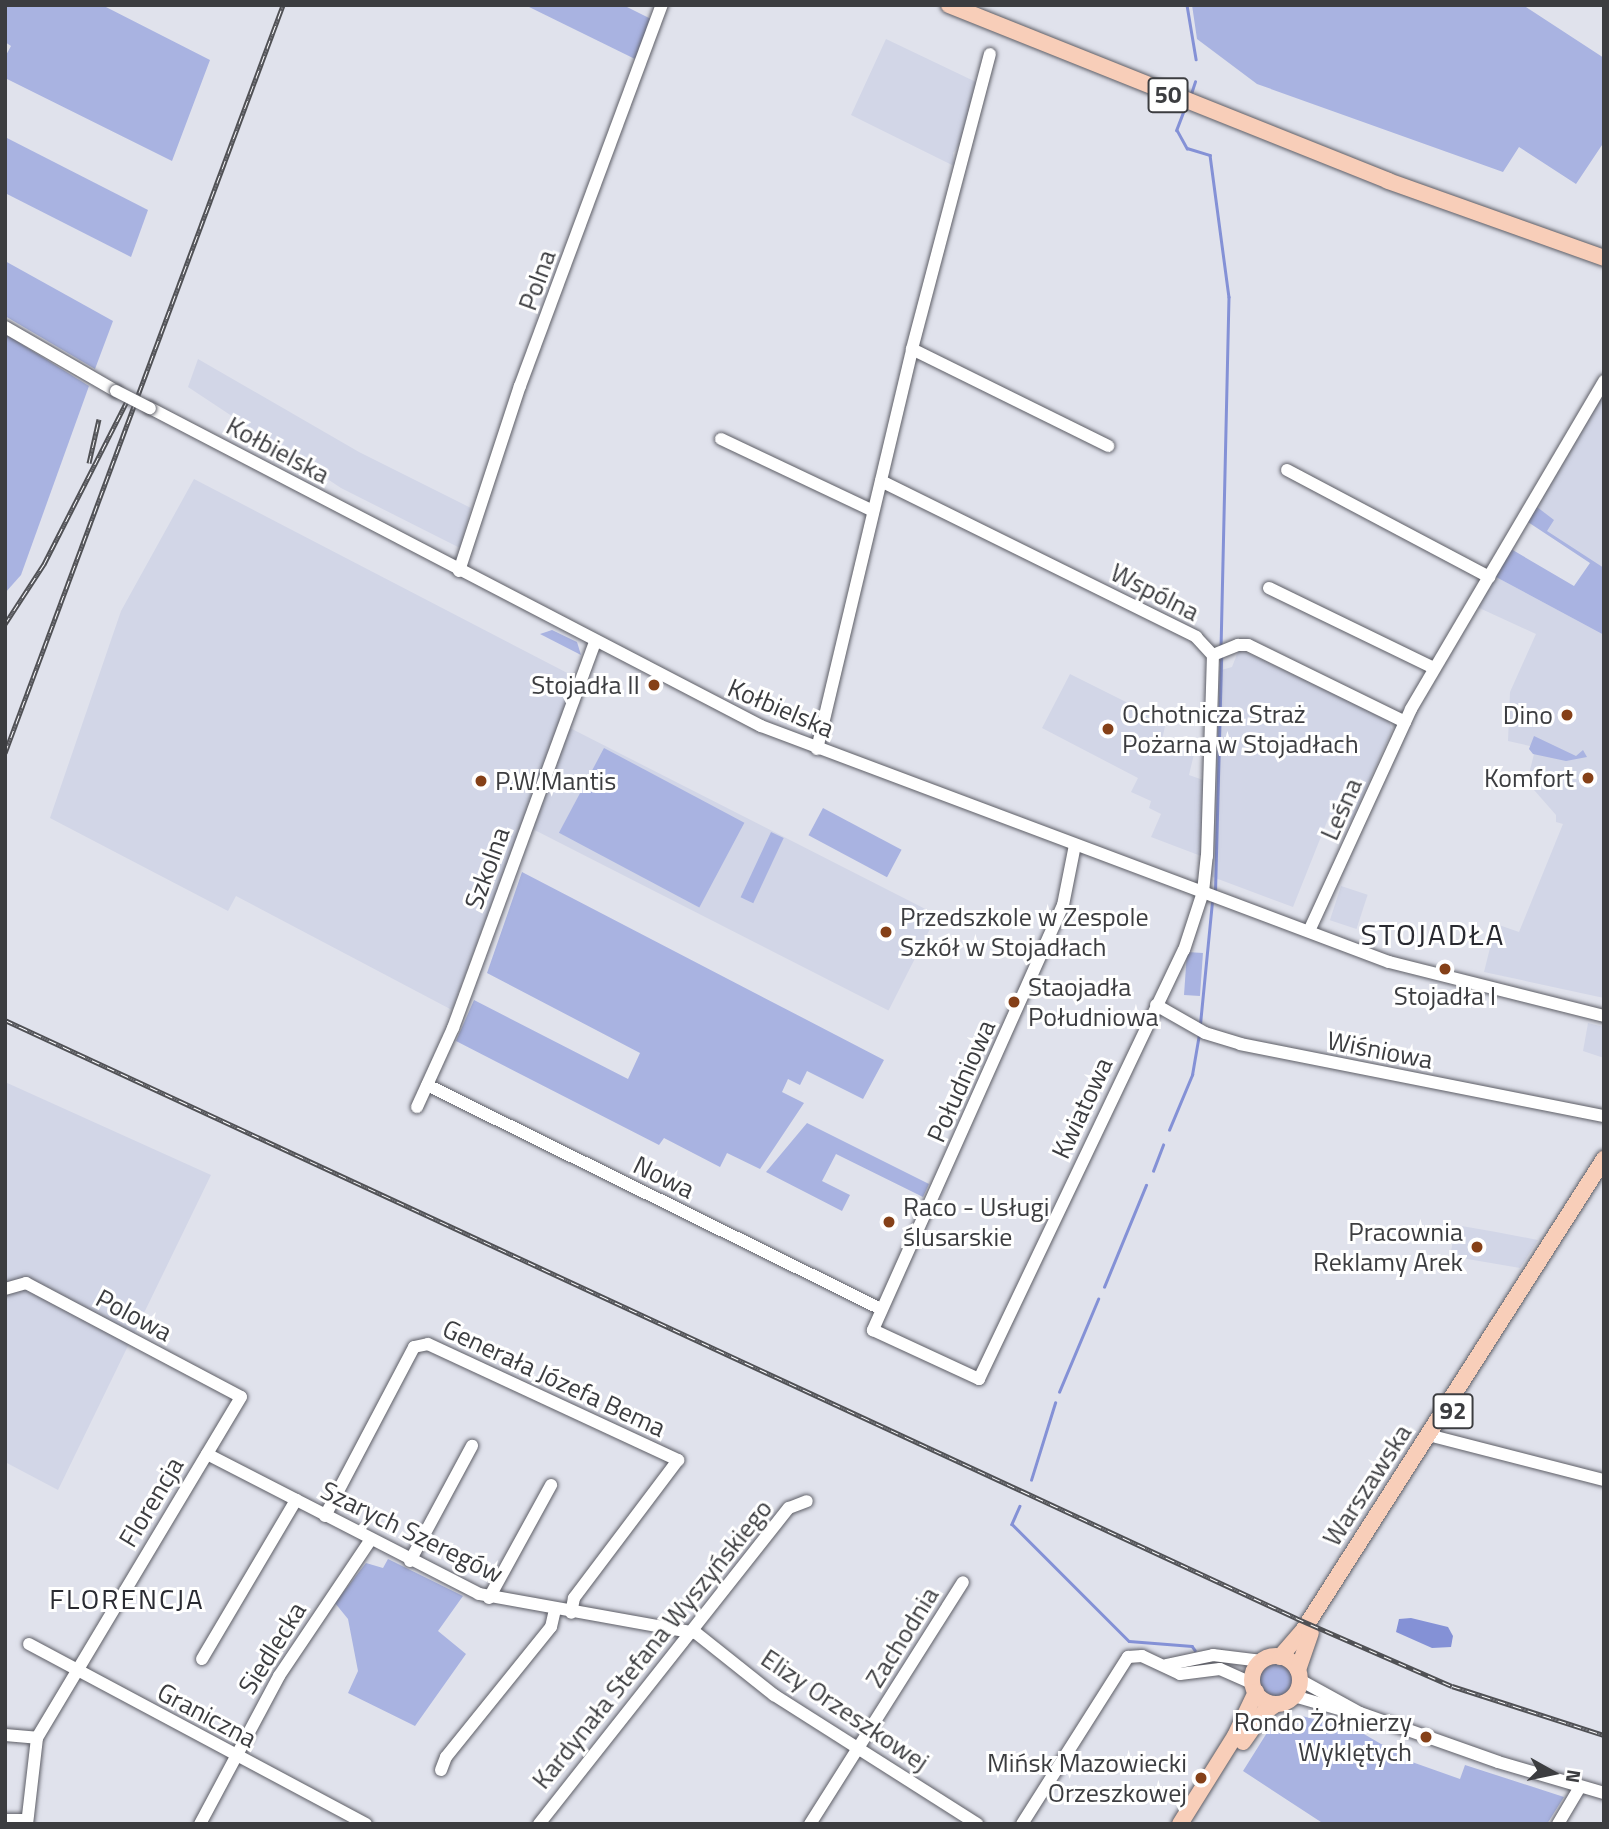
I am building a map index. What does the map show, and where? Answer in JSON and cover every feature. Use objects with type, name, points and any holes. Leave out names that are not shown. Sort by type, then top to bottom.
[{"type":"main road","name":"50","points":[[949,5],[1350,166],[1604,258]]},
{"type":"main road","name":"Warszawska","points":[[1280,1657],[1304,1629],[1604,1159]]},
{"type":"main road","name":"Warszawska","points":[[1299,1675],[1309,1635],[1604,1173]]},
{"type":"main road","points":[[1180,1824],[1235,1736],[1254,1688],[1253,1673],[1262,1661],[1280,1657],[1299,1675]]},
{"type":"main road","name":"92","points":[[1294,1696],[1299,1675]]},
{"type":"main road","points":[[1254,1688],[1275,1704]]},
{"type":"main road","points":[[1191,1824],[1259,1719],[1275,1704],[1294,1696]]},
{"type":"street","name":"Polna","points":[[458,571],[520,386],[662,5]]},
{"type":"street","points":[[817,749],[912,349],[990,54]]},
{"type":"street","name":"Kołbielska","points":[[5,327],[116,391],[707,702],[817,749],[1423,973],[1604,1013]]},
{"type":"street","points":[[912,349],[1108,446]]},
{"type":"street","name":"Leśna","points":[[1309,931],[1405,722],[1434,668],[1604,381]]},
{"type":"street","points":[[721,439],[873,511]]},
{"type":"street","points":[[1287,470],[1489,577]]},
{"type":"street","name":"Wspólna","points":[[881,481],[1196,637],[1217,653]]},
{"type":"street","points":[[1269,588],[1434,668]]},
{"type":"street","name":"Szkolna","points":[[416,1107],[453,1028],[595,642]]},
{"type":"street","points":[[1217,653],[1248,645],[1405,722]]},
{"type":"street","name":"Kwiatowa","points":[[873,1331],[979,1379],[1209,895],[1217,653]]},
{"type":"street","name":"Południowa","points":[[873,1331],[1063,905],[1075,845]]},
{"type":"street","name":"Wiśniowa","points":[[1156,1005],[1200,1030],[1298,1057],[1604,1116]]},
{"type":"street","name":"Nowa","points":[[427,1085],[881,1309]]},
{"type":"street","name":"Polowa","points":[[5,1289],[26,1283],[241,1397]]},
{"type":"street","name":"Generała Józefa Bema","points":[[326,1516],[414,1347],[428,1344],[678,1460],[574,1598],[571,1613]]},
{"type":"street","name":"Florencja","points":[[27,1822],[37,1738],[241,1397]]},
{"type":"street","points":[[1436,1437],[1604,1480]]},
{"type":"street","points":[[410,1561],[472,1446]]},
{"type":"street","name":"Szarych Szeregów","points":[[207,1454],[410,1561],[489,1598],[691,1632]]},
{"type":"street","points":[[489,1598],[551,1485]]},
{"type":"street","points":[[202,1659],[296,1500]]},
{"type":"street","name":"Kardynała Stefana Wyszyńskiego","points":[[538,1824],[789,1508],[807,1501]]},
{"type":"street","name":"Siedlecka","points":[[201,1824],[279,1676],[371,1539]]},
{"type":"street","name":"Zachodnia","points":[[810,1824],[963,1582]]},
{"type":"street","points":[[441,1770],[446,1757],[551,1627],[555,1610]]},
{"type":"street","name":"Elizy Orzeszkowej","points":[[691,1632],[774,1695],[977,1824]]},
{"type":"street","name":"Graniczna","points":[[29,1644],[75,1671],[366,1824]]},
{"type":"street","points":[[1022,1824],[1128,1657],[1137,1654],[1180,1674],[1220,1669],[1254,1688]]},
{"type":"street","points":[[1162,1664],[1180,1665],[1213,1656],[1262,1661]]},
{"type":"street","points":[[1299,1675],[1360,1713]]},
{"type":"street","points":[[1294,1696],[1360,1713],[1604,1793]]},
{"type":"street","points":[[5,1735],[37,1738]]},
{"type":"street","points":[[1558,1824],[1580,1787]]},
{"type":"street","points":[[5,1820],[27,1822]]},
{"type":"shaded area","points":[[5,5],[102,5],[210,60],[172,161],[5,78],[5,57],[11,46],[5,42]]},
{"type":"shaded area","points":[[525,5],[623,5],[651,19],[635,59]]},
{"type":"shaded area","points":[[1192,5],[1523,5],[1604,58],[1604,142],[1576,184],[1519,147],[1503,172],[1257,84],[1197,39]]},
{"type":"shaded area","points":[[886,39],[976,82],[962,141],[953,153],[954,166],[851,115]]},
{"type":"shaded area","points":[[5,137],[148,210],[131,257],[5,193]]},
{"type":"shaded area","points":[[5,261],[113,321],[95,369],[5,316]]},
{"type":"shaded area","points":[[5,334],[89,386],[21,575],[5,593]]},
{"type":"shaded area","points":[[198,359],[359,452],[471,508],[460,548],[341,488],[188,387]]},
{"type":"shaded area","points":[[1604,393],[1604,572],[1528,522]]},
{"type":"shaded area","points":[[194,479],[577,678],[452,1010],[236,896],[228,911],[50,818],[121,611]]},
{"type":"shaded area","points":[[1537,507],[1554,520],[1547,531],[1604,568],[1604,635],[1496,577],[1511,549],[1574,586],[1590,563],[1528,522]]},
{"type":"shaded area","points":[[1496,577],[1604,635],[1604,998],[1484,972],[1496,924],[1519,932],[1563,824],[1556,822],[1556,815],[1527,782],[1534,754],[1530,746],[1508,741],[1510,692],[1536,634],[1475,606]]},
{"type":"shaded area","points":[[552,630],[577,642],[581,655],[540,634]]},
{"type":"shaded area","points":[[1239,649],[1388,719],[1392,730],[1351,822],[1330,814],[1293,907],[1210,876],[1214,672],[1232,667]]},
{"type":"shaded area","points":[[1070,674],[1166,722],[1161,744],[1194,754],[1189,775],[1206,781],[1201,856],[1151,837],[1161,814],[1149,808],[1151,801],[1131,792],[1138,778],[1042,728]]},
{"type":"shaded area","points":[[570,728],[937,915],[889,1010],[521,823]]},
{"type":"shaded area","points":[[1534,736],[1576,756],[1583,750],[1587,757],[1566,761],[1533,754],[1529,749]]},
{"type":"shaded area","points":[[604,748],[744,823],[699,907],[559,833]]},
{"type":"shaded area","points":[[823,808],[902,850],[887,877],[808,835]]},
{"type":"shaded area","points":[[771,832],[784,838],[753,903],[741,897]]},
{"type":"shaded area","points":[[522,872],[884,1060],[863,1099],[807,1071],[800,1085],[788,1079],[782,1092],[804,1103],[760,1169],[727,1153],[720,1167],[664,1138],[659,1145],[456,1041],[474,1000],[628,1079],[640,1053],[487,973]]},
{"type":"shaded area","points":[[1341,886],[1368,895],[1357,929],[1330,920]]},
{"type":"shaded area","points":[[1187,952],[1203,953],[1200,996],[1184,995]]},
{"type":"shaded area","points":[[1588,1023],[1604,1027],[1604,1058],[1583,1051]]},
{"type":"shaded area","points":[[5,1082],[211,1175],[58,1490],[5,1462]]},
{"type":"shaded area","points":[[807,1123],[929,1184],[923,1197],[836,1154],[822,1181],[850,1195],[842,1211],[766,1172]]},
{"type":"shaded area","points":[[1456,1225],[1538,1240],[1520,1268],[1450,1256]]},
{"type":"shaded area","points":[[388,1559],[463,1596],[438,1631],[466,1654],[415,1726],[348,1693],[358,1671],[348,1619],[335,1603],[366,1563],[383,1568]]},
{"type":"shaded area","points":[[1411,1618],[1448,1627],[1453,1636],[1451,1647],[1432,1648],[1396,1632],[1399,1619]]},
{"type":"shaded area","points":[[1276,1662],[1290,1667],[1295,1681],[1290,1695],[1276,1700],[1262,1695],[1257,1681],[1262,1667]]},
{"type":"shaded area","points":[[1302,1716],[1357,1730],[1412,1762],[1460,1779],[1465,1765],[1564,1797],[1547,1824],[1324,1824],[1243,1771],[1270,1728]]},
{"type":"waterway","points":[[1187,5],[1196,59]]},
{"type":"waterway","points":[[1190,97],[1195,82]]},
{"type":"waterway","points":[[1186,106],[1177,130],[1187,148],[1210,155],[1229,297],[1221,647]]},
{"type":"waterway","points":[[1215,892],[1221,658]]},
{"type":"waterway","points":[[1200,1024],[1212,902]]},
{"type":"waterway","points":[[1169,1130],[1192,1075],[1199,1034]]},
{"type":"waterway","points":[[1153,1171],[1163,1145]]},
{"type":"waterway","points":[[1104,1287],[1146,1185]]},
{"type":"waterway","points":[[1059,1392],[1098,1299]]},
{"type":"waterway","points":[[1031,1480],[1055,1403]]},
{"type":"waterway","points":[[1020,1506],[1012,1524],[1129,1641],[1192,1646],[1195,1650]]},
{"type":"railway","points":[[5,753],[283,5]]},
{"type":"railway","points":[[5,624],[44,564],[131,393]]},
{"type":"railway","points":[[89,463],[99,419]]},
{"type":"railway","points":[[5,1020],[1296,1618],[1452,1686],[1604,1735]]},
{"type":"place","name":"Stojadła II","points":[[654,685]]},
{"type":"place","name":"Dino","points":[[1567,715]]},
{"type":"place","name":"Ochotnicza Straż Pożarna w Stojadłach","points":[[1108,729]]},
{"type":"place","name":"Komfort","points":[[1588,778]]},
{"type":"place","name":"P.W.Mantis","points":[[481,781]]},
{"type":"place","name":"Przedszkole w Zespole Szkół w Stojadłach","points":[[886,932]]},
{"type":"place","name":"Stojadła I","points":[[1445,969]]},
{"type":"place","name":"Staojadła Południowa","points":[[1014,1002]]},
{"type":"place","name":"Raco - Usługi ślusarskie","points":[[889,1222]]},
{"type":"place","name":"Pracownia Reklamy Arek","points":[[1477,1247]]},
{"type":"place","name":"Rondo Żołnierzy Wyklętych","points":[[1426,1737]]},
{"type":"place","name":"Mińsk Mazowiecki Orzeszkowej","points":[[1201,1778]]},
{"type":"district","name":"STOJADŁA","points":[[1433,934]]},
{"type":"district","name":"FLORENCJA","points":[[127,1599]]}]
